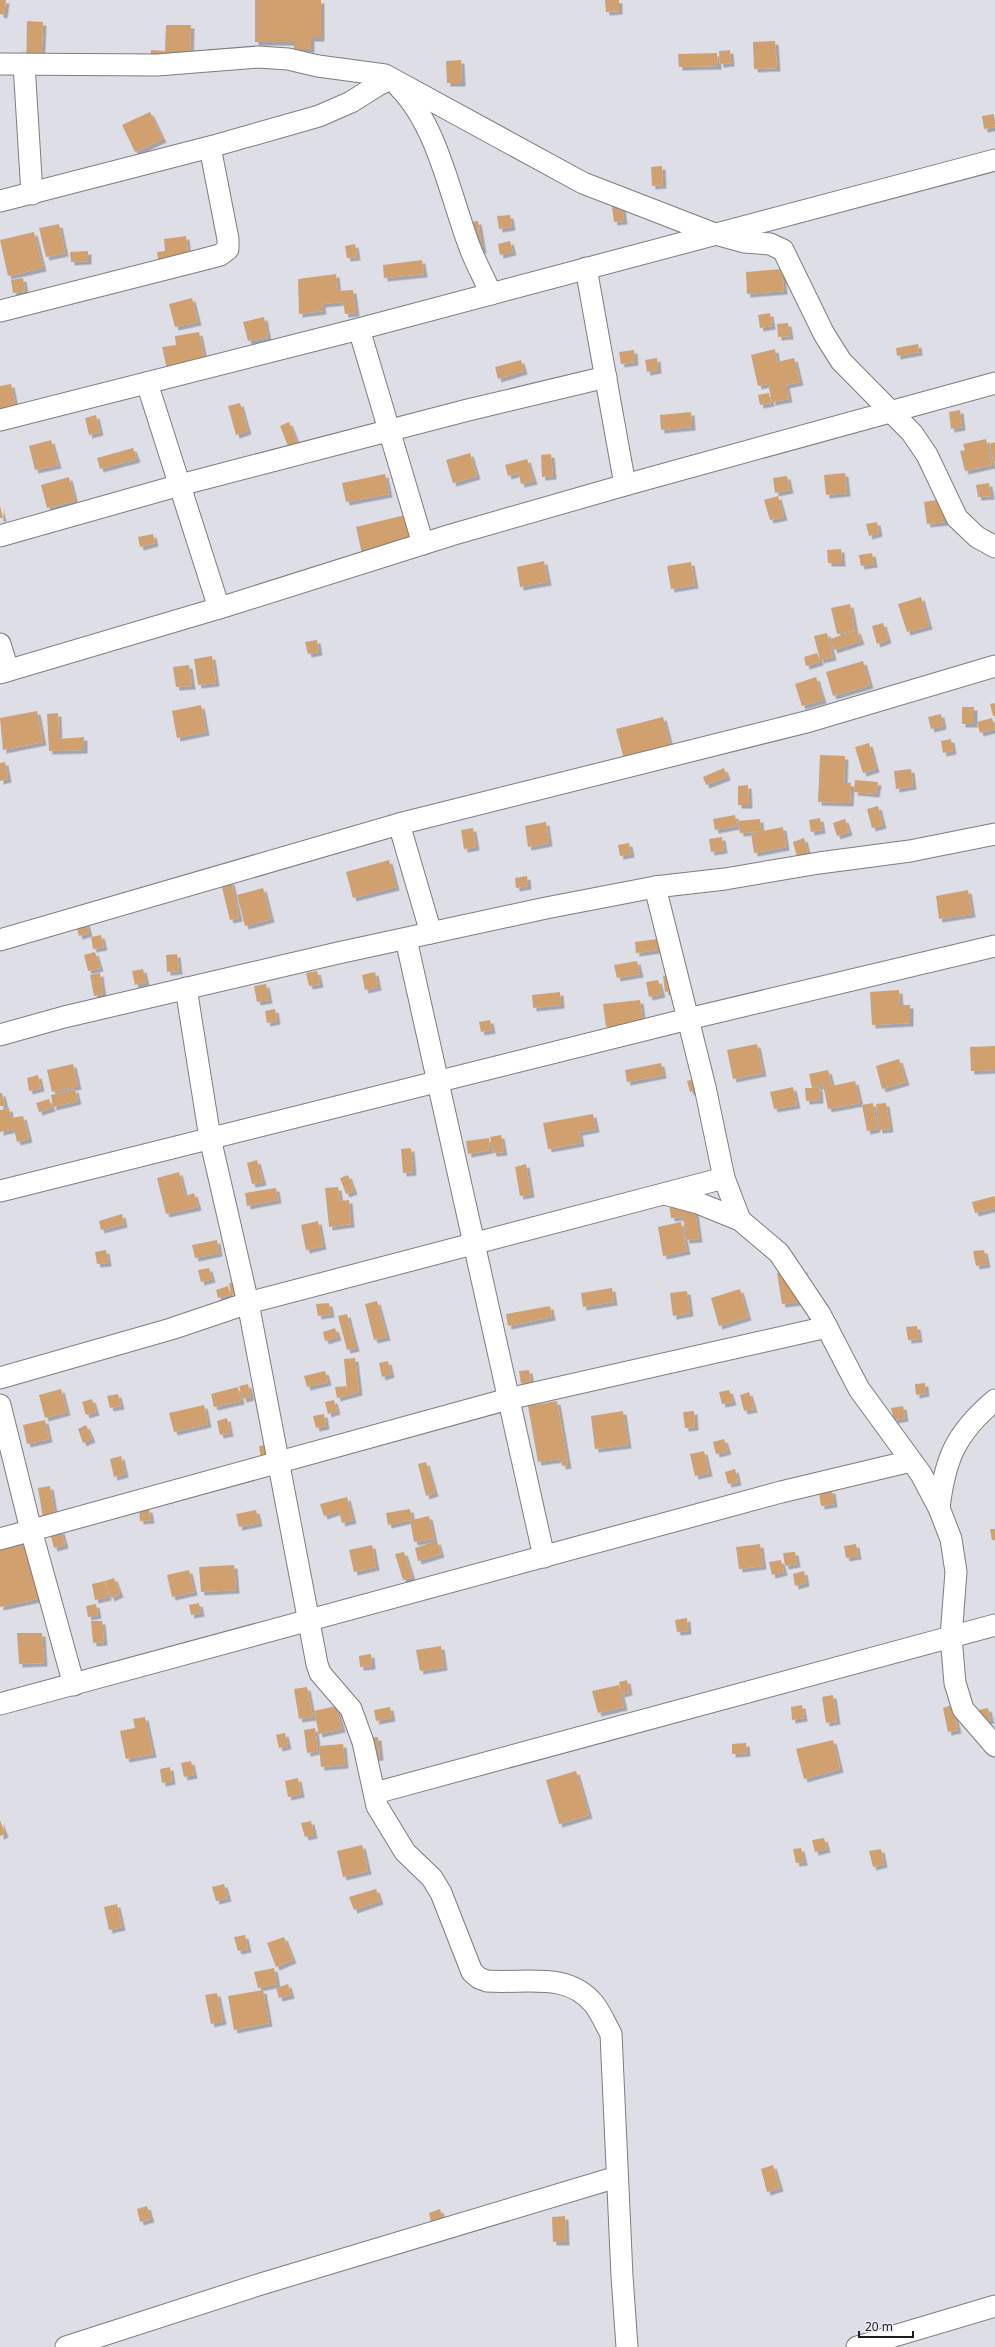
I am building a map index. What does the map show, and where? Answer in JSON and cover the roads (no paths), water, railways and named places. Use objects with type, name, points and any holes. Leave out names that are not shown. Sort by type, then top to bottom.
[{"type":"street","points":[[0,64],[157,65],[258,57],[288,59],[318,66],[385,75],[583,183],[715,234],[744,242],[770,244],[783,250],[824,334],[841,361],[912,433],[927,455],[957,518],[977,537],[995,547]]},
{"type":"street","points":[[24,64],[32,194]]},
{"type":"street","points":[[0,201],[210,147],[319,116],[351,102],[378,85],[391,79]]},
{"type":"street","points":[[391,79],[408,96],[424,124],[447,177],[472,252],[491,294]]},
{"type":"street","points":[[0,311],[220,255],[228,249],[228,240],[210,147]]},
{"type":"street","points":[[0,420],[359,329],[995,160]]},
{"type":"street","points":[[586,268],[625,484]]},
{"type":"street","points":[[359,329],[387,430],[423,544]]},
{"type":"street","points":[[0,536],[180,485],[387,430],[606,377]]},
{"type":"street","points":[[147,383],[219,608]]},
{"type":"street","points":[[0,644],[4,672],[625,484],[995,383]]},
{"type":"street","points":[[0,940],[399,824],[810,721],[995,666]]},
{"type":"street","points":[[399,824],[431,933]]},
{"type":"street","points":[[0,1035],[64,1016],[186,988],[406,938],[655,886],[725,879],[819,863],[910,851],[995,834]]},
{"type":"street","points":[[655,886],[688,1019],[724,1178],[740,1220]]},
{"type":"street","points":[[406,938],[544,1557]]},
{"type":"street","points":[[0,1190],[688,1019],[995,946]]},
{"type":"street","points":[[186,988],[210,1138],[248,1303],[277,1463],[310,1621],[317,1664],[320,1673],[351,1709],[363,1742],[377,1806],[405,1852],[432,1878],[441,1893],[472,1972],[487,1981],[563,1982],[580,1991],[596,2006],[611,2034],[617,2177],[627,2347]]},
{"type":"street","points":[[0,1378],[171,1330],[248,1303],[724,1178]]},
{"type":"street","points":[[662,1194],[698,1203],[740,1220],[779,1253],[827,1327],[859,1389],[911,1461],[938,1508],[951,1539],[956,1572],[951,1637],[955,1683],[962,1709],[995,1746]]},
{"type":"street","points":[[0,1539],[508,1399],[827,1327]]},
{"type":"street","points":[[938,1508],[942,1481],[952,1449],[973,1419],[995,1400]]},
{"type":"street","points":[[0,1405],[31,1530],[74,1684]]},
{"type":"street","points":[[0,1704],[781,1492],[911,1461]]},
{"type":"street","points":[[375,1793],[995,1625]]},
{"type":"street","points":[[66,2347],[261,2284],[617,2177]]},
{"type":"street","points":[[857,2347],[886,2343],[995,2306]]}]
